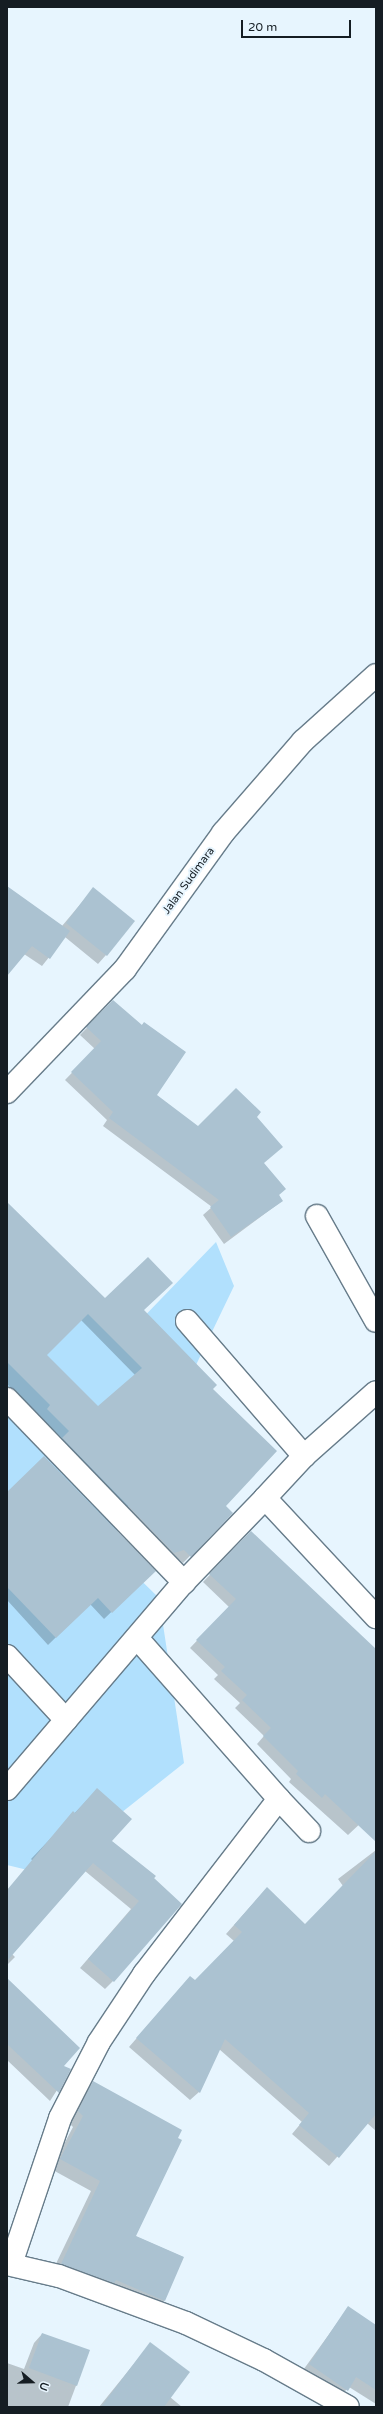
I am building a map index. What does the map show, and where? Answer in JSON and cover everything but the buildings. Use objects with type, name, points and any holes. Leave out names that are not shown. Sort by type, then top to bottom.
[{"type":"street","name":"Jalan Sudimara","points":[[7,1092],[125,969],[223,834],[303,741],[376,675]]},
{"type":"street","points":[[317,1216],[376,1321]]},
{"type":"street","points":[[187,1321],[304,1456]]},
{"type":"street","points":[[7,1789],[184,1582],[304,1456],[376,1392]]},
{"type":"street","points":[[7,1399],[184,1582]]},
{"type":"street","points":[[265,1498],[376,1617]]},
{"type":"street","points":[[137,1638],[308,1831]]},
{"type":"street","points":[[7,1656],[66,1720]]},
{"type":"street","points":[[279,1799],[144,1974],[99,2042],[60,2118],[9,2264],[59,2276],[186,2323],[264,2360],[348,2407]]},
{"type":"shaded area","points":[[7,1239],[132,1329],[216,1242],[234,1286],[108,1548],[159,1598],[184,1763],[44,1874],[7,1865]]}]
